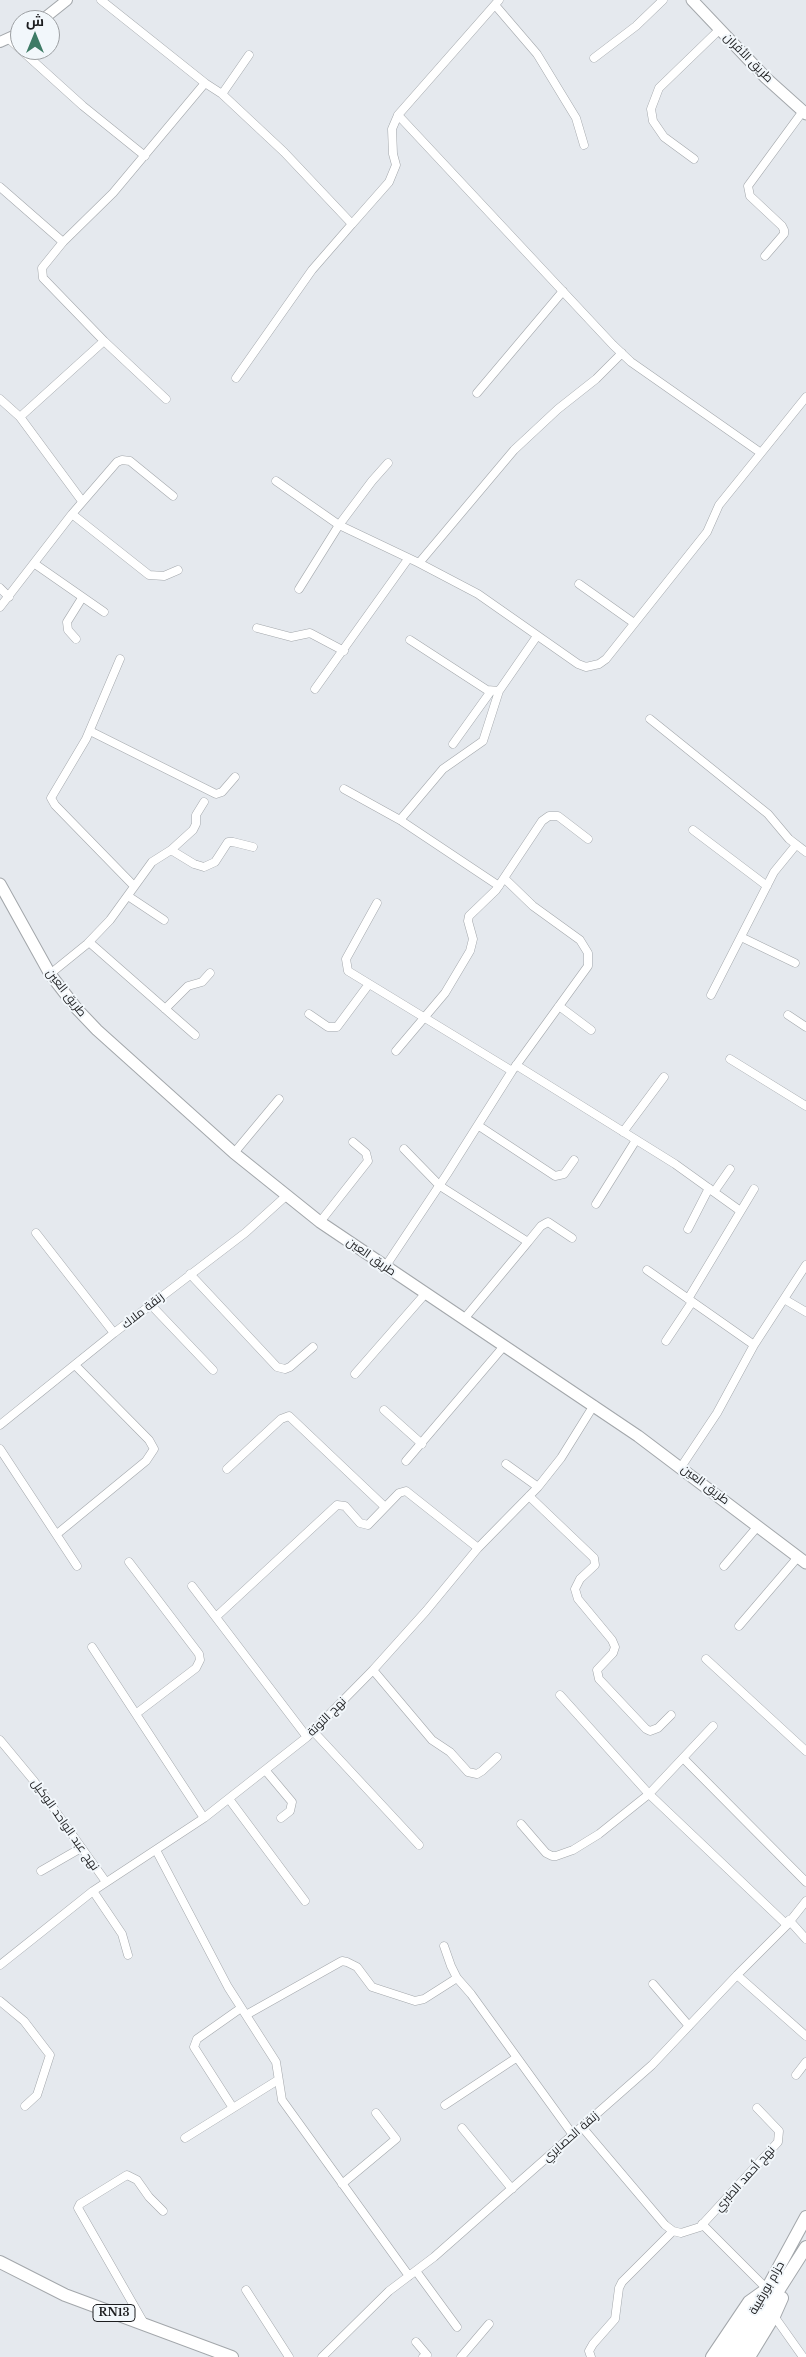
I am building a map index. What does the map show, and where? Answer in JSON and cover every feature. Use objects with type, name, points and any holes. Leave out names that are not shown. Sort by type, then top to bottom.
[{"type":"main road","name":"طريق الأفران","points":[[692,0],[766,78],[805,110]]},
{"type":"main road","name":"طريق العين","points":[[1,888],[50,974],[96,1030],[286,1196],[385,1267],[594,1405],[681,1467],[802,1560]]},
{"type":"main road","name":"حزام بورقيبة","points":[[724,2357],[767,2289],[806,2217]]},
{"type":"main road","name":"حزام بورقيبة","points":[[736,2357],[806,2247]]},
{"type":"main road","name":"RN13","points":[[0,2262],[65,2295],[232,2357]]},
{"type":"main road","points":[[749,2357],[774,2316],[798,2262]]},
{"type":"main road","points":[[712,2357],[749,2302],[767,2289]]},
{"type":"street","points":[[54,10],[67,0]]},
{"type":"street","points":[[101,0],[205,83],[222,94],[284,152],[352,224]]},
{"type":"street","points":[[594,58],[636,26],[663,0]]},
{"type":"street","points":[[236,378],[312,270],[389,182],[396,164],[393,154],[392,129],[398,115],[497,2],[537,54],[576,118],[584,145]]},
{"type":"street","points":[[694,160],[664,137],[653,121],[651,109],[658,88],[720,30]]},
{"type":"street","points":[[222,94],[249,55]]},
{"type":"street","points":[[33,60],[90,112],[145,156]]},
{"type":"street","points":[[166,399],[104,341],[43,278],[42,268],[63,242],[113,193],[205,83]]},
{"type":"street","points":[[765,256],[784,234],[784,230],[750,196],[748,186],[805,110]]},
{"type":"street","points":[[398,115],[622,353],[761,454]]},
{"type":"street","points":[[0,187],[63,242]]},
{"type":"street","points":[[477,392],[563,291]]},
{"type":"street","points":[[20,417],[104,341]]},
{"type":"street","points":[[420,563],[514,450],[558,409],[596,379],[622,353]]},
{"type":"street","points":[[276,481],[339,525],[420,563],[478,594],[578,664],[590,666],[599,664],[606,658],[707,532],[719,505],[806,397]]},
{"type":"street","points":[[0,399],[20,417],[82,502]]},
{"type":"street","points":[[0,607],[72,514],[117,462],[122,460],[130,461],[173,496]]},
{"type":"street","points":[[299,589],[339,525],[372,481],[388,464]]},
{"type":"street","points":[[72,514],[149,575],[164,576],[178,570]]},
{"type":"street","points":[[316,689],[408,559]]},
{"type":"street","points":[[35,564],[104,612]]},
{"type":"street","points":[[579,584],[634,623]]},
{"type":"street","points":[[0,588],[9,597]]},
{"type":"street","points":[[76,639],[68,630],[67,622],[82,598]]},
{"type":"street","points":[[257,628],[291,638],[310,633],[344,651]]},
{"type":"street","points":[[453,744],[537,636]]},
{"type":"street","points":[[410,640],[495,691]]},
{"type":"street","points":[[120,659],[90,731],[52,795],[51,800],[134,886]]},
{"type":"street","points":[[400,820],[443,769],[483,741],[495,691]]},
{"type":"street","points":[[650,719],[768,814],[796,845],[806,852]]},
{"type":"street","points":[[90,731],[216,794],[222,792],[235,777]]},
{"type":"street","points":[[344,789],[400,820],[499,886]]},
{"type":"street","points":[[50,974],[89,942],[110,920],[152,862],[171,850],[195,827],[196,815],[204,802]]},
{"type":"street","points":[[396,1051],[445,993],[470,951],[474,939],[468,921],[469,916],[499,886],[542,821],[549,816],[563,819],[588,839]]},
{"type":"street","points":[[693,830],[767,886]]},
{"type":"street","points":[[171,850],[194,864],[204,867],[215,862],[228,842],[253,847]]},
{"type":"street","points":[[711,995],[774,872],[796,845]]},
{"type":"street","points":[[385,1267],[479,1126],[514,1068],[588,966],[588,953],[580,940],[533,906],[504,878]]},
{"type":"street","points":[[128,896],[164,920]]},
{"type":"street","points":[[377,904],[345,963],[348,971],[623,1132],[740,1210]]},
{"type":"street","points":[[741,937],[794,962]]},
{"type":"street","points":[[89,942],[195,1035]]},
{"type":"street","points":[[165,1009],[186,987],[202,982],[210,973]]},
{"type":"street","points":[[309,1014],[328,1027],[337,1027],[369,984]]},
{"type":"street","points":[[559,1006],[591,1030]]},
{"type":"street","points":[[788,1015],[806,1027]]},
{"type":"street","points":[[730,1059],[806,1106]]},
{"type":"street","points":[[623,1132],[664,1077]]},
{"type":"street","points":[[234,1152],[279,1099]]},
{"type":"street","points":[[479,1126],[555,1176],[564,1174],[574,1160]]},
{"type":"street","points":[[596,1204],[636,1140]]},
{"type":"street","points":[[320,1222],[368,1161],[366,1153],[353,1142]]},
{"type":"street","points":[[404,1150],[440,1186],[528,1242]]},
{"type":"street","points":[[688,1229],[712,1190],[730,1169]]},
{"type":"street","points":[[666,1341],[740,1210],[754,1189]]},
{"type":"street","name":"زنقة ملاك","points":[[0,1425],[114,1333],[245,1234],[286,1196]]},
{"type":"street","points":[[464,1319],[541,1226],[548,1222],[572,1238]]},
{"type":"street","points":[[36,1233],[114,1333]]},
{"type":"street","points":[[681,1467],[717,1413],[754,1344],[806,1265]]},
{"type":"street","points":[[647,1270],[754,1344]]},
{"type":"street","points":[[190,1274],[277,1368],[285,1369],[290,1367],[313,1347]]},
{"type":"street","points":[[355,1374],[425,1294]]},
{"type":"street","points":[[784,1299],[806,1312]]},
{"type":"street","points":[[151,1305],[213,1370]]},
{"type":"street","points":[[406,1462],[504,1346]]},
{"type":"street","points":[[57,1534],[146,1461],[154,1449],[149,1440],[75,1365]]},
{"type":"street","name":"نهج التوتة","points":[[0,1965],[93,1891],[204,1818],[266,1771],[310,1734],[373,1670],[426,1611],[478,1548],[538,1487],[561,1458],[594,1405]]},
{"type":"street","points":[[384,1410],[422,1444]]},
{"type":"street","points":[[227,1469],[280,1418],[289,1416],[385,1507]]},
{"type":"street","points":[[0,1449],[77,1566]]},
{"type":"street","points":[[506,1464],[538,1487]]},
{"type":"street","points":[[217,1616],[337,1505],[345,1506],[360,1523],[366,1525],[374,1521],[399,1493],[406,1491],[478,1548]]},
{"type":"street","points":[[529,1496],[587,1549],[594,1558],[595,1565],[580,1579],[576,1589],[582,1605],[612,1640],[615,1647],[613,1653],[597,1670],[599,1679],[646,1729],[650,1731],[658,1728],[671,1715]]},
{"type":"street","points":[[724,1566],[758,1526]]},
{"type":"street","points":[[739,1626],[802,1560]]},
{"type":"street","points":[[129,1562],[199,1654],[200,1660],[196,1668],[137,1713]]},
{"type":"street","points":[[192,1586],[310,1734],[419,1845]]},
{"type":"street","points":[[92,1647],[204,1818]]},
{"type":"street","points":[[706,1659],[806,1750]]},
{"type":"street","points":[[373,1670],[432,1740],[450,1752],[468,1772],[477,1774],[497,1757]]},
{"type":"street","points":[[560,1695],[649,1794],[806,1939]]},
{"type":"street","points":[[521,1824],[546,1853],[556,1856],[573,1850],[592,1838],[649,1794],[713,1726]]},
{"type":"street","name":"نهج عبد الواحد الوكيل","points":[[0,1740],[24,1769],[106,1882]]},
{"type":"street","points":[[683,1758],[806,1882]]},
{"type":"street","points":[[266,1771],[292,1802],[290,1811],[281,1818]]},
{"type":"street","points":[[229,1799],[305,1901]]},
{"type":"street","points":[[40,1871],[81,1848]]},
{"type":"street","points":[[156,1850],[222,1976],[276,2062],[280,2096],[289,2112],[342,2184],[457,2327]]},
{"type":"street","points":[[93,1891],[122,1934],[128,1955]]},
{"type":"street","name":"زنقة الحصايري","points":[[322,2357],[389,2291],[512,2188],[652,2065],[806,1901]]},
{"type":"street","points":[[444,1946],[457,1978],[471,1994],[573,2135]]},
{"type":"street","points":[[233,2108],[194,2047],[197,2039],[243,2011],[342,1961],[356,1967],[372,1987],[415,2001],[424,1999],[457,1978]]},
{"type":"street","points":[[737,1975],[806,2036]]},
{"type":"street","points":[[653,1984],[689,2026]]},
{"type":"street","points":[[0,2000],[24,2021],[50,2055],[37,2095],[25,2106]]},
{"type":"street","points":[[446,2105],[516,2058]]},
{"type":"street","points":[[796,2075],[806,2062]]},
{"type":"street","points":[[184,2138],[278,2080]]},
{"type":"street","name":"نهج أحمد الطبري","points":[[672,2231],[681,2233],[691,2231],[702,2224],[778,2142],[779,2131],[757,2108]]},
{"type":"street","points":[[342,2184],[396,2139],[376,2112]]},
{"type":"street","points":[[582,2127],[672,2231],[622,2282],[619,2288],[615,2319],[589,2350],[591,2357]]},
{"type":"street","points":[[462,2128],[512,2188]]},
{"type":"street","points":[[145,2325],[78,2208],[80,2204],[127,2176],[137,2180],[163,2211]]},
{"type":"street","points":[[702,2224],[767,2289]]},
{"type":"street","points":[[246,2290],[288,2357]]},
{"type":"street","points":[[774,2316],[803,2357]]},
{"type":"street","points":[[461,2357],[489,2324]]},
{"type":"street","points":[[416,2342],[427,2356]]}]
